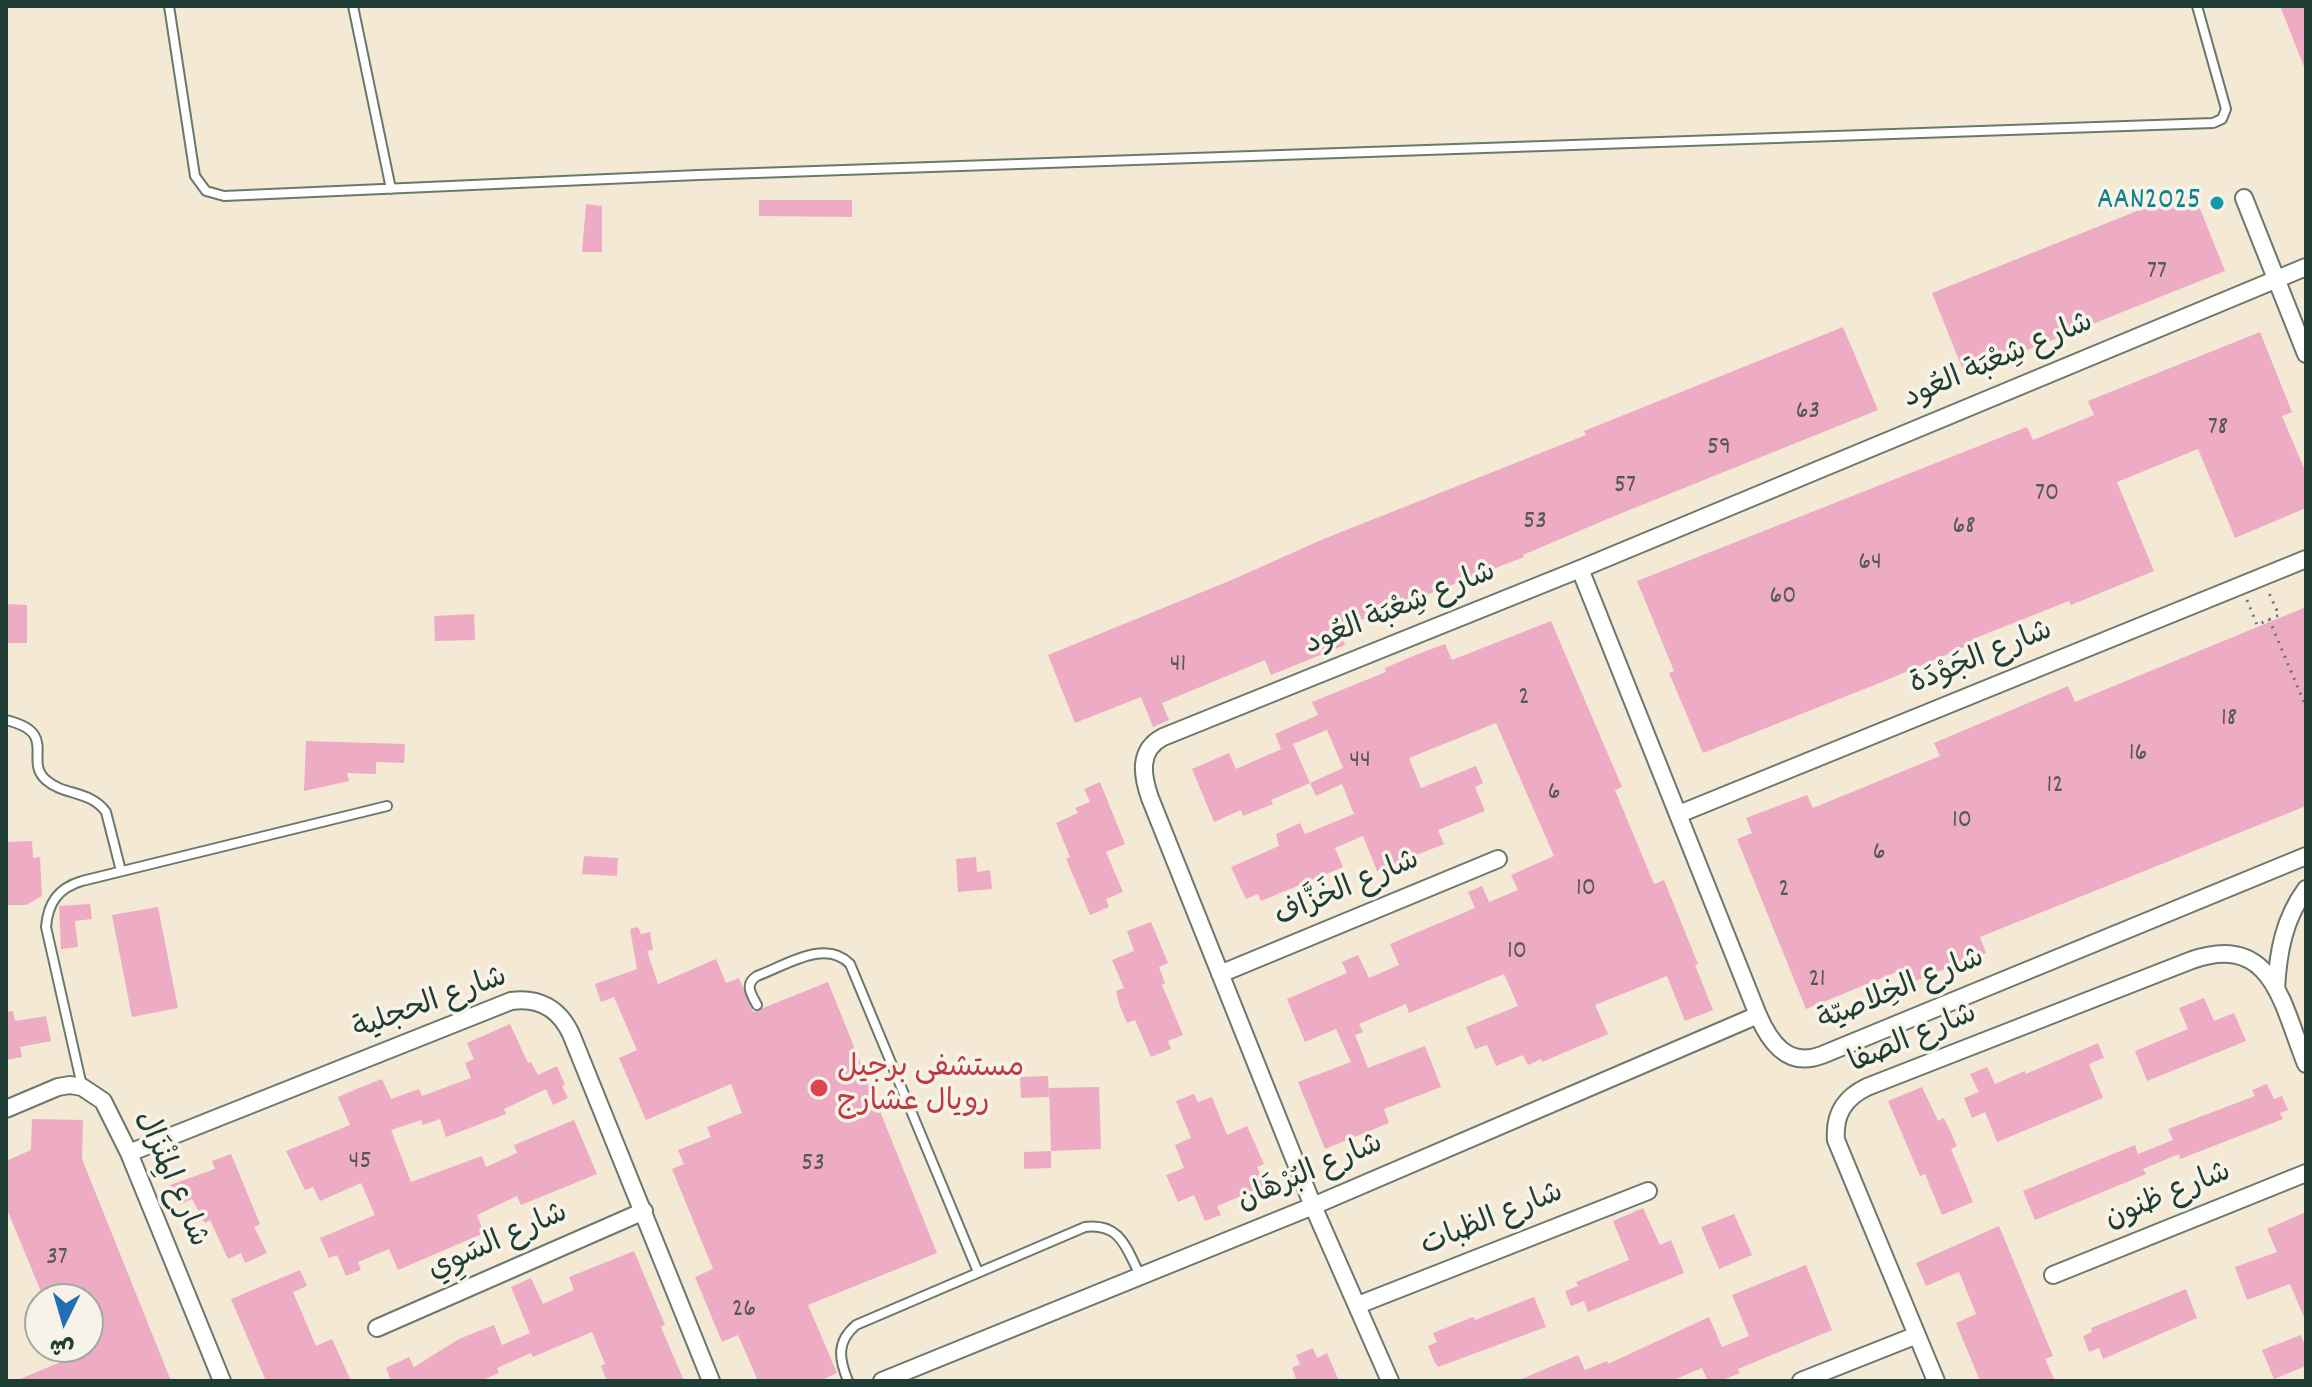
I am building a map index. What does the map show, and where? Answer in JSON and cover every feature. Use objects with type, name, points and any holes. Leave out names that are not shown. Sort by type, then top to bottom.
[{"type":"street","points":[[2244,198],[2306,354]]},
{"type":"street","name":"شارع شِعْبَة العُود","points":[[1390,1381],[1313,1206],[1147,789],[1143,760],[1150,746],[1163,737],[1580,569],[2306,267]]},
{"type":"street","name":"شارع الجَوْدَة","points":[[1679,814],[2306,559]]},
{"type":"street","name":"شارع الخِلاصيّة","points":[[1580,569],[1758,1015],[1768,1037],[1780,1050],[1796,1059],[1814,1059],[2306,856]]},
{"type":"street","name":"شارع الخَزَّاف","points":[[1220,974],[1498,859]]},
{"type":"street","points":[[2306,889],[2285,928],[2276,989],[2306,1064]]},
{"type":"street","name":"شارع الصفا","points":[[1936,1381],[1836,1140],[1837,1118],[1848,1099],[1867,1087],[2208,954],[2239,954],[2252,959],[2262,966],[2276,989]]},
{"type":"street","name":"شارع الحجلية","points":[[129,1153],[500,1005],[521,1000],[552,1008],[567,1024],[711,1381]]},
{"type":"street","name":"شارع البُرْهَان","points":[[882,1381],[1313,1206],[1758,1015]]},
{"type":"street","points":[[6,1109],[58,1087],[82,1087]]},
{"type":"street","name":"شارع المِنْزَال","points":[[82,1087],[103,1101],[129,1153],[222,1381]]},
{"type":"street","name":"شارع ظنون","points":[[2053,1275],[2306,1173]]},
{"type":"street","name":"شارع الظبات","points":[[1358,1305],[1648,1191]]},
{"type":"street","name":"شارع السَوِي","points":[[377,1328],[644,1211]]},
{"type":"street","points":[[1801,1381],[1917,1335]]},
{"type":"lane","points":[[169,6],[195,176],[206,191],[224,196],[746,173],[2213,123],[2222,119],[2226,109],[2197,6]]},
{"type":"lane","points":[[353,6],[391,189]]},
{"type":"lane","points":[[6,720],[32,731],[38,744],[40,771],[47,781],[101,804],[106,812],[121,871]]},
{"type":"lane","points":[[82,1087],[46,927],[51,902],[70,885],[387,806]]},
{"type":"lane","points":[[757,1005],[749,988],[750,982],[757,976],[821,952],[837,954],[850,964],[978,1272]]},
{"type":"lane","points":[[848,1381],[840,1356],[843,1338],[864,1321],[1085,1227],[1108,1228],[1117,1234],[1140,1275]]},
{"type":"path","points":[[2240,586],[2257,625],[2279,615],[2262,577]]},
{"type":"path","points":[[2269,619],[2306,707]]},
{"type":"building","points":[[2280,6],[2306,6],[2306,69],[2305,69]]},
{"type":"building","points":[[2192,189],[2225,271],[1965,375],[1932,293]]},
{"type":"building","points":[[759,200],[852,200],[852,217],[759,216]]},
{"type":"building","points":[[586,204],[602,206],[602,252],[582,252]]},
{"type":"building","points":[[1843,327],[1878,410],[1612,517],[1524,557],[1338,629],[1345,645],[1271,675],[1265,660],[1162,703],[1169,720],[1153,727],[1141,697],[1075,723],[1048,655],[1321,540],[1586,435],[1584,431]]},
{"type":"building","points":[[2260,332],[2292,412],[2282,416],[2306,473],[2306,508],[2235,538],[2198,449],[2117,482],[2154,571],[2071,605],[2069,601],[1973,639],[1974,643],[1882,682],[1703,753],[1669,673],[1674,671],[1637,581],[2027,427],[2033,440],[2094,415],[2088,401]]},
{"type":"building","points":[[6,604],[27,605],[27,643],[6,643]]},
{"type":"building","points":[[2306,607],[2306,806],[1980,937],[1986,953],[1905,985],[1899,971],[1806,1009],[1737,839],[1752,833],[1746,818],[1807,795],[1813,808],[1940,756],[1934,743],[2068,686],[2075,702]]},
{"type":"building","points":[[474,614],[475,640],[435,641],[434,616]]},
{"type":"building","points":[[1551,621],[1622,787],[1615,790],[1654,884],[1664,880],[1713,1010],[1685,1021],[1667,976],[1595,1005],[1608,1034],[1542,1062],[1541,1059],[1528,1065],[1523,1055],[1496,1066],[1487,1045],[1475,1049],[1466,1027],[1518,1006],[1504,974],[1409,1013],[1406,1004],[1359,1024],[1363,1032],[1355,1035],[1368,1068],[1425,1046],[1441,1087],[1384,1109],[1389,1123],[1325,1149],[1298,1082],[1351,1062],[1336,1029],[1305,1042],[1287,999],[1347,973],[1342,962],[1358,955],[1369,978],[1399,965],[1390,944],[1475,908],[1468,892],[1482,886],[1489,902],[1518,890],[1511,875],[1554,856],[1496,723],[1409,758],[1421,788],[1476,766],[1483,783],[1475,787],[1485,811],[1438,830],[1444,844],[1377,871],[1363,836],[1335,848],[1343,867],[1261,901],[1258,894],[1246,899],[1231,867],[1279,846],[1276,834],[1300,823],[1305,834],[1354,814],[1342,784],[1316,796],[1310,783],[1343,768],[1327,730],[1281,749],[1275,734],[1318,715],[1312,702],[1386,672],[1385,668],[1418,654],[1445,644],[1452,660]]},
{"type":"building","points":[[306,741],[405,744],[404,763],[376,762],[376,774],[347,773],[349,781],[304,791]]},
{"type":"building","points":[[1293,744],[1310,783],[1271,800],[1273,804],[1243,816],[1241,810],[1214,822],[1192,769],[1229,753],[1236,769]]},
{"type":"building","points":[[1100,782],[1125,844],[1106,852],[1123,892],[1106,899],[1109,907],[1090,915],[1066,859],[1070,857],[1056,823],[1078,813],[1075,808],[1090,802],[1084,789]]},
{"type":"building","points":[[32,841],[33,858],[40,857],[42,896],[26,905],[6,905],[6,842]]},
{"type":"building","points":[[584,856],[618,858],[617,876],[582,874]]},
{"type":"building","points":[[976,857],[977,872],[990,870],[992,889],[958,892],[956,859]]},
{"type":"building","points":[[90,904],[92,919],[75,921],[78,947],[61,949],[59,906]]},
{"type":"building","points":[[158,907],[178,1008],[132,1017],[112,915]]},
{"type":"building","points":[[1151,922],[1168,963],[1159,967],[1165,983],[1162,985],[1183,1035],[1168,1041],[1171,1049],[1151,1057],[1135,1020],[1127,1023],[1119,1004],[1116,991],[1124,988],[1112,960],[1134,951],[1127,931]]},
{"type":"building","points":[[638,927],[641,934],[650,932],[653,950],[647,951],[658,984],[716,959],[726,983],[739,978],[753,1012],[828,982],[937,1253],[808,1305],[837,1373],[819,1381],[758,1381],[738,1335],[722,1342],[695,1277],[713,1269],[672,1169],[684,1164],[678,1150],[711,1137],[707,1127],[742,1113],[731,1084],[646,1120],[619,1058],[637,1050],[614,997],[601,1002],[595,984],[637,969],[630,929]]},
{"type":"building","points":[[2204,998],[2214,1021],[2234,1013],[2246,1041],[2147,1081],[2135,1051],[2188,1029],[2179,1008]]},
{"type":"building","points":[[13,1011],[15,1021],[46,1016],[51,1041],[20,1047],[22,1057],[6,1060],[6,1012]]},
{"type":"building","points":[[510,1024],[528,1063],[531,1062],[538,1075],[557,1066],[568,1098],[553,1105],[546,1089],[504,1109],[506,1114],[446,1137],[440,1119],[423,1125],[421,1120],[391,1130],[411,1182],[482,1156],[486,1167],[517,1153],[514,1145],[574,1120],[597,1174],[521,1205],[517,1196],[477,1215],[484,1233],[398,1270],[389,1249],[358,1262],[361,1270],[346,1276],[337,1255],[329,1258],[320,1238],[375,1215],[361,1183],[320,1201],[313,1187],[305,1190],[286,1151],[350,1125],[338,1097],[359,1088],[382,1079],[391,1099],[419,1089],[422,1096],[471,1078],[465,1063],[474,1059],[467,1043]]},
{"type":"building","points":[[2098,1043],[2104,1058],[2089,1064],[2103,1098],[1997,1142],[1985,1112],[1972,1118],[1964,1098],[1979,1092],[1970,1074],[1987,1067],[1995,1084]]},
{"type":"building","points":[[1048,1076],[1049,1097],[1021,1098],[1020,1077]]},
{"type":"building","points":[[2267,1084],[2274,1099],[2282,1096],[2288,1110],[2280,1113],[2283,1119],[2180,1159],[2179,1154],[2143,1169],[2146,1174],[2035,1220],[2023,1191],[2135,1145],[2138,1154],[2173,1140],[2168,1129],[2255,1096],[2252,1090]]},
{"type":"building","points":[[1099,1087],[1101,1149],[1051,1151],[1049,1088]]},
{"type":"building","points":[[1922,1087],[1938,1121],[1944,1118],[1957,1146],[1951,1149],[1973,1202],[1942,1215],[1925,1174],[1920,1176],[1888,1101]]},
{"type":"building","points":[[1194,1094],[1198,1102],[1212,1097],[1227,1135],[1247,1126],[1264,1164],[1257,1167],[1265,1186],[1217,1206],[1221,1215],[1205,1221],[1194,1195],[1178,1202],[1166,1175],[1184,1168],[1175,1145],[1191,1138],[1176,1101]]},
{"type":"building","points":[[32,1119],[83,1120],[82,1159],[171,1381],[15,1381],[58,1363],[104,1363],[104,1283],[37,1283],[6,1207],[6,1161],[31,1150]]},
{"type":"building","points":[[1051,1151],[1051,1168],[1024,1169],[1024,1152]]},
{"type":"building","points":[[231,1154],[260,1224],[254,1227],[267,1253],[245,1263],[241,1253],[228,1259],[210,1220],[205,1223],[192,1199],[179,1205],[170,1185],[215,1169],[212,1161]]},
{"type":"building","points":[[1643,1208],[1660,1245],[1671,1240],[1684,1273],[1588,1312],[1584,1301],[1571,1306],[1565,1291],[1578,1286],[1576,1282],[1629,1260],[1613,1221]]},
{"type":"building","points":[[2306,1212],[2306,1322],[2290,1284],[2247,1300],[2235,1267],[2277,1252],[2267,1229]]},
{"type":"building","points":[[1734,1214],[1752,1255],[1719,1269],[1701,1227]]},
{"type":"building","points":[[1999,1226],[2053,1356],[2045,1359],[2055,1381],[1980,1381],[1956,1323],[1976,1314],[1959,1272],[1926,1286],[1916,1263]]},
{"type":"building","points":[[634,1251],[684,1381],[607,1381],[601,1366],[605,1364],[592,1332],[533,1357],[531,1353],[497,1368],[499,1373],[480,1381],[391,1381],[386,1368],[409,1357],[414,1367],[459,1339],[494,1325],[502,1345],[530,1333],[511,1287],[531,1278],[543,1304],[574,1290],[569,1277]]},
{"type":"building","points":[[1806,1265],[1832,1330],[1738,1369],[1740,1373],[1720,1381],[1708,1381],[1702,1368],[1671,1381],[1517,1381],[1578,1355],[1585,1370],[1607,1361],[1608,1364],[1709,1317],[1722,1347],[1749,1336],[1732,1295]]},
{"type":"building","points":[[300,1270],[307,1286],[293,1292],[316,1346],[332,1339],[351,1381],[266,1381],[231,1299]]},
{"type":"building","points":[[2186,1289],[2197,1318],[2103,1359],[2099,1348],[2089,1352],[2083,1336],[2092,1332],[2091,1328]]},
{"type":"building","points":[[1534,1297],[1546,1327],[1438,1367],[1428,1346],[1437,1342],[1433,1333]]},
{"type":"building","points":[[2301,1335],[2306,1348],[2306,1366],[2274,1379],[2262,1350]]},
{"type":"building","points":[[1313,1348],[1317,1358],[1327,1353],[1339,1381],[1297,1381],[1292,1368],[1300,1364],[1296,1355]]},
{"type":"place","name":"AAN2025","points":[[2217,203]]},
{"type":"place","name":"مستشفى برجيل رويال عشارج","points":[[819,1088]]}]
